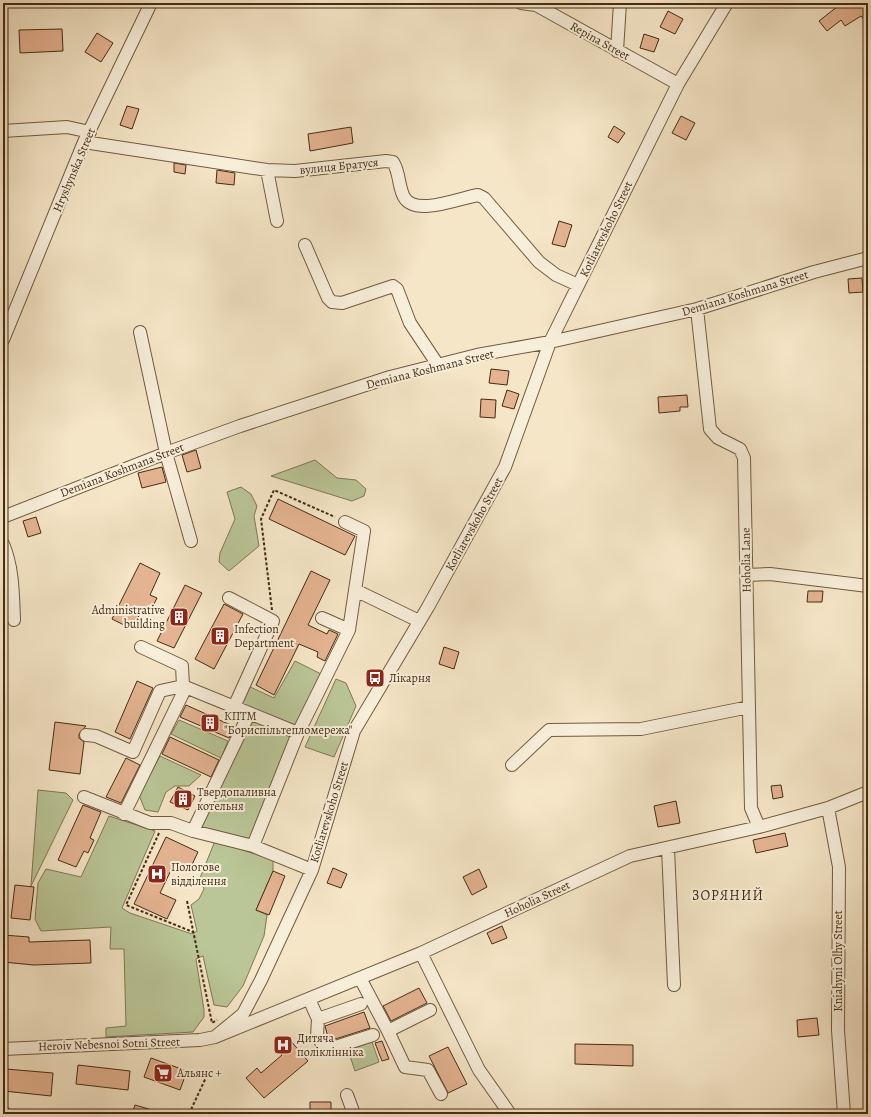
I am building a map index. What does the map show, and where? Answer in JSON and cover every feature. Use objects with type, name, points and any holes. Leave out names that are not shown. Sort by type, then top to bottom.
[{"type":"street","name":"Hryshynska Street","points":[[3,340],[87,137],[151,3]]},
{"type":"street","name":"Repina Street","points":[[521,3],[536,5],[678,84]]},
{"type":"street","points":[[618,51],[620,3]]},
{"type":"street","name":"Kotliarevskoho Street","points":[[215,1037],[243,1014],[312,870],[354,731],[419,621],[505,467],[550,342],[678,84],[727,3]]},
{"type":"street","name":"вулиця Братуся","points":[[3,131],[67,127],[87,137],[267,170],[295,171],[372,162],[393,162],[404,198],[411,204],[428,206],[478,195],[484,198],[539,262],[556,275],[578,285]]},
{"type":"street","points":[[267,170],[277,221]]},
{"type":"street","points":[[305,245],[328,298],[332,302],[342,304],[385,287],[393,286],[398,289],[410,323],[438,365]]},
{"type":"street","name":"Demiana Koshmana Street","points":[[3,517],[166,453],[240,426],[383,380],[477,355],[550,342],[697,309],[814,272],[868,258]]},
{"type":"street","name":"Hoholia Lane","points":[[697,309],[710,429],[718,438],[740,450],[744,458],[751,808],[759,827]]},
{"type":"street","points":[[140,332],[166,453],[191,541]]},
{"type":"street","points":[[253,846],[298,733],[349,630],[364,531],[345,522]]},
{"type":"street","points":[[3,544],[8,555],[13,593],[14,620]]},
{"type":"street","points":[[746,575],[770,574],[868,586]]},
{"type":"street","points":[[355,590],[419,621]]},
{"type":"street","points":[[228,598],[273,621],[234,707]]},
{"type":"street","points":[[322,618],[349,630]]},
{"type":"street","points":[[124,814],[184,687],[182,666],[141,647]]},
{"type":"street","points":[[133,752],[160,691],[184,687],[298,733]]},
{"type":"street","points":[[512,766],[549,730],[641,729],[749,707]]},
{"type":"street","points":[[193,831],[249,714]]},
{"type":"street","points":[[86,735],[96,736],[151,759]]},
{"type":"street","name":"Hoholia Street","points":[[215,1037],[421,953],[630,856],[759,827],[828,808],[868,792]]},
{"type":"street","points":[[84,796],[124,814],[150,823],[171,823],[193,831],[253,846],[312,870]]},
{"type":"street","name":"Kniahyni Olhy Street","points":[[828,808],[839,867],[838,1030],[844,1114]]},
{"type":"street","points":[[668,848],[674,985]]},
{"type":"street","points":[[421,953],[479,1070],[510,1114]]},
{"type":"street","points":[[360,978],[405,1067],[428,1070],[441,1094]]},
{"type":"street","points":[[309,999],[318,1019],[316,1036],[326,1050],[374,1035]]},
{"type":"street","points":[[318,1019],[362,1004]]},
{"type":"street","points":[[388,1031],[430,1010]]},
{"type":"street","name":"Heroiv Nebesnoi Sotni Street","points":[[3,1049],[200,1040],[215,1037]]},
{"type":"street","points":[[347,1095],[354,1114]]},
{"type":"path","points":[[273,621],[262,519],[274,490],[345,522]]},
{"type":"path","points":[[164,823],[126,905],[193,932]]},
{"type":"path","points":[[186,901],[212,1023]]},
{"type":"path","points":[[189,1114],[208,1073]]},
{"type":"green space","points":[[315,460],[337,478],[356,480],[366,489],[364,496],[352,501],[271,476]]},
{"type":"green space","points":[[241,487],[251,494],[257,506],[254,516],[259,546],[229,571],[219,562],[220,553],[235,519],[227,492]]},
{"type":"green space","points":[[295,661],[321,674],[295,728],[239,704],[248,686],[274,698]]},
{"type":"green space","points":[[336,679],[346,683],[356,706],[334,757],[305,747]]},
{"type":"green space","points":[[251,719],[292,736],[251,843],[203,829],[201,823]]},
{"type":"green space","points":[[179,720],[228,741],[221,758],[171,734]]},
{"type":"green space","points":[[160,756],[201,775],[189,786],[175,786],[166,792],[158,812],[145,810],[139,795]]},
{"type":"green space","points":[[38,790],[66,793],[73,800],[31,886]]},
{"type":"green space","points":[[109,816],[155,831],[122,908],[130,913],[192,934],[197,931],[191,905],[199,899],[204,889],[200,878],[215,841],[273,860],[273,871],[256,910],[267,915],[264,936],[243,986],[227,1007],[214,1005],[203,956],[196,959],[204,1017],[193,1032],[106,1037],[106,1028],[126,1026],[124,949],[110,949],[111,927],[41,931],[35,919],[38,883],[46,869],[81,877]]},
{"type":"green space","points":[[372,1042],[379,1062],[355,1071],[348,1050]]},
{"type":"building","points":[[842,3],[868,3],[868,25],[861,16],[845,26],[841,20],[827,31],[819,21]]},
{"type":"building","points":[[668,11],[683,19],[675,34],[660,27]]},
{"type":"building","points":[[62,29],[63,51],[20,53],[19,30]]},
{"type":"building","points":[[97,33],[113,43],[101,62],[85,52]]},
{"type":"building","points":[[644,34],[659,39],[654,52],[640,48]]},
{"type":"building","points":[[127,106],[139,109],[132,129],[120,125]]},
{"type":"building","points":[[681,116],[695,123],[686,140],[672,133]]},
{"type":"building","points":[[614,126],[625,133],[618,143],[608,137]]},
{"type":"building","points":[[351,127],[353,143],[310,151],[308,134]]},
{"type":"building","points":[[174,163],[186,165],[185,174],[174,172]]},
{"type":"building","points":[[217,170],[235,173],[234,185],[216,183]]},
{"type":"building","points":[[559,221],[572,225],[565,247],[552,244]]},
{"type":"building","points":[[862,278],[863,292],[849,293],[848,279]]},
{"type":"building","points":[[491,369],[509,371],[507,385],[489,383]]},
{"type":"building","points":[[507,390],[519,394],[514,409],[502,406]]},
{"type":"building","points":[[687,395],[688,407],[680,407],[680,411],[659,413],[658,397]]},
{"type":"building","points":[[481,399],[496,400],[495,418],[480,417]]},
{"type":"building","points":[[196,450],[201,468],[187,472],[182,455]]},
{"type":"building","points":[[162,467],[166,482],[142,488],[138,473]]},
{"type":"building","points":[[278,499],[355,536],[345,555],[269,519]]},
{"type":"building","points":[[36,517],[41,533],[28,537],[23,521]]},
{"type":"building","points":[[140,563],[160,573],[150,595],[157,598],[150,612],[143,608],[132,629],[112,619]]},
{"type":"building","points":[[311,571],[330,580],[308,625],[327,634],[329,630],[338,634],[325,661],[317,657],[318,652],[299,644],[274,695],[256,685]]},
{"type":"building","name":"Administrative building","points":[[185,585],[202,593],[174,648],[157,641]]},
{"type":"building","points":[[808,591],[823,591],[822,602],[807,602]]},
{"type":"building","name":"Infection Department","points":[[224,604],[243,614],[214,669],[195,659]]},
{"type":"building","points":[[444,647],[459,652],[454,669],[439,664]]},
{"type":"building","points":[[137,681],[153,688],[130,739],[115,732]]},
{"type":"building","name":"КПТМ \"Бориспільтепломережа\"","points":[[186,705],[235,727],[229,738],[180,717]]},
{"type":"building","points":[[55,722],[86,726],[79,734],[79,738],[84,742],[80,774],[49,770]]},
{"type":"building","points":[[170,737],[219,760],[211,777],[162,754]]},
{"type":"building","points":[[126,758],[140,765],[121,803],[106,797]]},
{"type":"building","points":[[781,785],[783,797],[773,799],[771,786]]},
{"type":"building","name":"Твердопаливна котельня","points":[[178,787],[195,796],[188,810],[170,802]]},
{"type":"building","points":[[676,801],[680,823],[658,827],[654,806]]},
{"type":"building","points":[[83,805],[101,812],[90,838],[94,840],[88,853],[84,851],[76,867],[58,860]]},
{"type":"building","points":[[785,833],[788,846],[756,853],[753,840]]},
{"type":"building","points":[[166,837],[198,852],[189,871],[174,864],[160,893],[176,900],[167,919],[134,904]]},
{"type":"building","points":[[333,868],[347,874],[341,888],[327,883]]},
{"type":"building","points":[[479,869],[487,887],[472,895],[463,877]]},
{"type":"building","points":[[273,871],[285,876],[269,915],[256,910]]},
{"type":"building","points":[[15,885],[34,887],[30,920],[11,918]]},
{"type":"building","points":[[502,926],[507,938],[492,944],[487,933]]},
{"type":"building","points":[[3,935],[29,937],[29,942],[90,940],[91,963],[34,965],[3,962]]},
{"type":"building","points":[[419,988],[427,1003],[391,1021],[383,1006]]},
{"type":"building","points":[[364,1012],[370,1028],[329,1041],[325,1026]]},
{"type":"building","points":[[817,1018],[819,1035],[798,1037],[797,1020]]},
{"type":"building","name":"Дитяча поліклінніка","points":[[290,1040],[308,1061],[264,1098],[246,1078],[257,1068],[261,1073],[282,1055],[278,1050]]},
{"type":"building","points":[[382,1041],[389,1059],[382,1061],[375,1043]]},
{"type":"building","points":[[575,1044],[633,1045],[633,1066],[575,1064]]},
{"type":"building","points":[[448,1047],[467,1084],[448,1093],[429,1056]]},
{"type":"building","points":[[151,1058],[187,1071],[180,1090],[144,1077]]},
{"type":"building","points":[[78,1065],[130,1071],[128,1090],[76,1084]]},
{"type":"building","points":[[6,1069],[53,1073],[51,1096],[4,1091]]},
{"type":"building","points":[[310,1102],[331,1102],[331,1114],[310,1114]]},
{"type":"building","points":[[135,1105],[159,1112],[158,1114],[132,1114]]},
{"type":"place","name":"Administrative building","points":[[179,617]]},
{"type":"place","name":"Infection Department","points":[[220,636]]},
{"type":"place","name":"Лікарня","points":[[375,678]]},
{"type":"place","name":"КПТМ \"Бориспільтепломережа\"","points":[[210,723]]},
{"type":"place","name":"Твердопаливна котельня","points":[[183,799]]},
{"type":"place","name":"Пологове відділення","points":[[157,874]]},
{"type":"place","name":"Дитяча поліклінніка","points":[[283,1045]]},
{"type":"place","name":"Альянс +","points":[[163,1073]]},
{"type":"district","name":"ЗОРЯНИЙ","points":[[728,895]]}]
